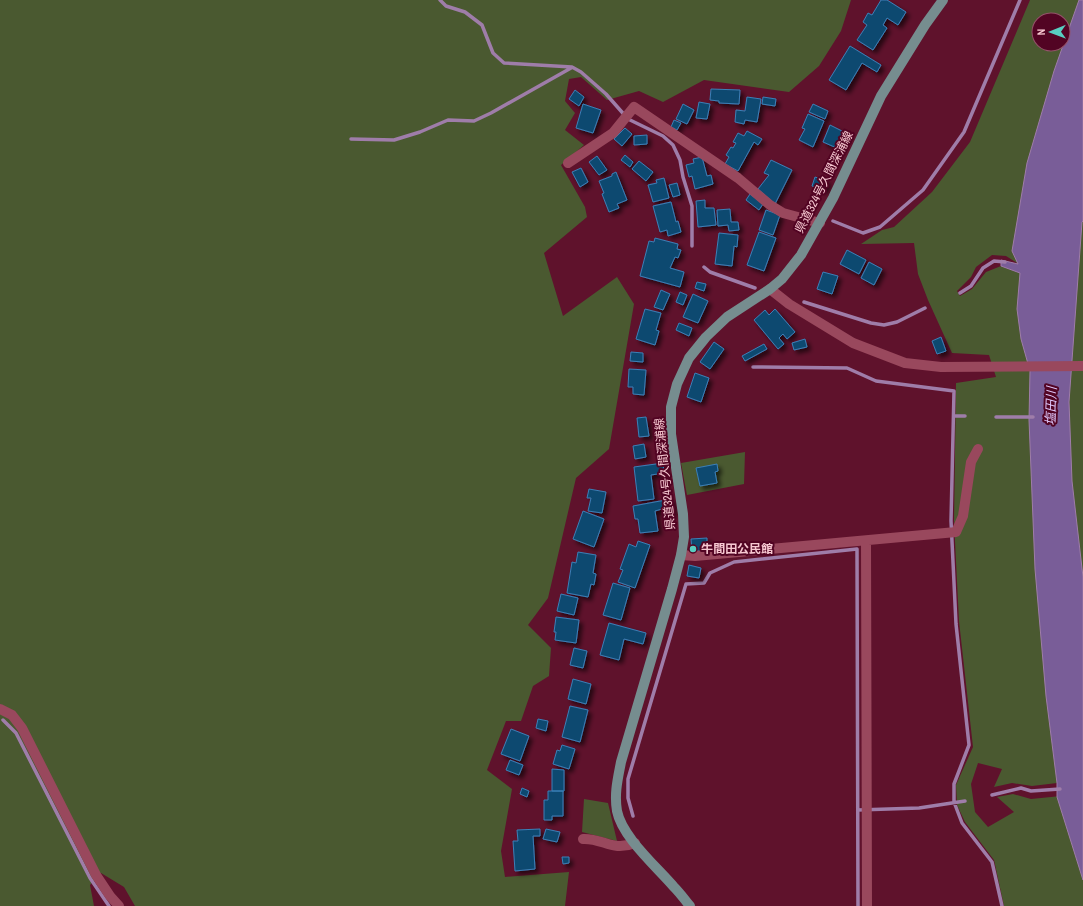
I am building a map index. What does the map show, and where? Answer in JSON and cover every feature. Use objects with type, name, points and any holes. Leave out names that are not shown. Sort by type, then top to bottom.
[{"type":"main road","name":"県道324号久間深浦線","points":[[690,906],[627,833],[618,812],[616,790],[621,762],[681,555],[684,537],[683,514],[671,434],[671,407],[677,384],[689,358],[706,337],[727,317],[770,289],[782,278],[801,255],[834,198],[881,96],[921,30],[943,0]]},
{"type":"street","points":[[568,163],[614,133],[634,106],[732,174],[770,205],[783,213],[820,223]]},
{"type":"street","points":[[770,289],[789,304],[853,342],[905,363],[941,367],[1083,366]]},
{"type":"street","points":[[681,555],[695,556],[956,532],[963,516],[971,462],[978,449]]},
{"type":"street","points":[[866,541],[867,906]]},
{"type":"street","points":[[0,710],[12,715],[22,728],[96,875],[110,896],[119,906]]},
{"type":"street","points":[[583,839],[612,846],[626,846],[635,843]]},
{"type":"green space","points":[[0,0],[851,0],[841,31],[819,66],[789,92],[704,80],[663,102],[639,91],[607,100],[581,77],[569,79],[565,101],[575,113],[565,130],[584,145],[561,165],[585,207],[587,217],[544,253],[563,316],[617,277],[634,304],[609,449],[576,478],[548,598],[528,625],[551,648],[549,676],[533,686],[521,721],[506,721],[487,770],[512,789],[501,851],[505,877],[569,872],[565,906],[135,906],[124,887],[101,873],[90,885],[94,906],[0,906]]},
{"type":"green space","points":[[1030,0],[1083,0],[1071,50],[1071,12],[1031,12],[1031,52],[1070,52],[1019,264],[1006,256],[992,255],[976,267],[971,277],[957,291],[960,296],[972,289],[986,272],[1001,266],[1020,273],[1027,269],[1078,777],[1057,783],[1032,786],[1012,783],[994,787],[1002,769],[978,763],[971,784],[975,812],[988,827],[1014,812],[997,797],[1013,794],[1031,799],[1081,794],[1083,801],[1083,906],[1004,906],[994,860],[965,822],[957,805],[956,785],[973,747],[959,621],[954,521],[956,383],[996,377],[989,355],[952,353],[918,274],[914,243],[861,244],[882,230],[894,227],[932,192],[970,142]]},
{"type":"green space","points":[[1083,86],[1083,729],[1059,545]]},
{"type":"green space","points":[[745,452],[744,484],[687,495],[681,463]]},
{"type":"green space","points":[[584,799],[608,803],[617,841],[582,832]]},
{"type":"water","name":"塩田川","points":[[1079,0],[1083,0],[1083,221],[1069,402],[1072,481],[1083,577],[1083,880],[1057,797],[1057,783],[1046,696],[1035,569],[1029,420],[1030,371],[1021,339],[1017,309],[1020,273],[1001,266],[1001,260],[1018,264],[1012,251],[1027,163],[1061,52],[1071,52],[1071,23]]},
{"type":"building","points":[[881,0],[887,0],[906,12],[898,25],[887,18],[883,25],[887,28],[873,50],[857,40],[867,25],[863,22],[868,13],[872,15]]},
{"type":"building","points":[[850,46],[881,65],[877,72],[862,63],[846,90],[829,80]]},
{"type":"building","points":[[711,89],[740,90],[739,104],[719,103],[719,101],[710,100]]},
{"type":"building","points":[[575,90],[584,97],[579,106],[569,99]]},
{"type":"building","points":[[747,97],[761,99],[757,122],[745,120],[744,124],[735,122],[736,110],[745,111]]},
{"type":"building","points":[[763,97],[776,99],[775,106],[762,104]]},
{"type":"building","points":[[699,102],[710,104],[707,119],[696,118]]},
{"type":"building","points":[[583,104],[601,110],[593,133],[576,128]]},
{"type":"building","points":[[683,104],[694,110],[687,124],[676,119]]},
{"type":"building","points":[[813,104],[828,111],[825,119],[809,112]]},
{"type":"building","points":[[808,114],[824,121],[813,147],[799,140],[805,129],[802,128]]},
{"type":"building","points":[[674,120],[681,123],[677,130],[671,127]]},
{"type":"building","points":[[830,125],[846,133],[839,149],[823,142]]},
{"type":"building","points":[[625,128],[632,134],[622,146],[614,139]]},
{"type":"building","points":[[747,131],[762,139],[758,145],[754,142],[738,171],[725,164],[729,157],[726,155],[731,147],[733,148],[736,143],[733,142],[738,133],[744,136]]},
{"type":"building","points":[[647,135],[647,144],[634,145],[634,136]]},
{"type":"building","points":[[625,155],[633,162],[630,167],[621,160]]},
{"type":"building","points":[[597,156],[607,170],[599,175],[589,162]]},
{"type":"building","points":[[702,157],[707,176],[711,175],[713,184],[695,189],[692,176],[689,177],[686,165],[694,163],[693,159]]},
{"type":"building","points":[[771,160],[792,170],[775,204],[758,189],[769,175],[764,173]]},
{"type":"building","points":[[639,161],[653,172],[646,181],[632,169]]},
{"type":"building","points":[[581,168],[588,182],[580,187],[572,172]]},
{"type":"building","points":[[616,172],[627,200],[617,204],[619,208],[609,212],[599,181],[612,176],[612,174]]},
{"type":"building","points":[[815,177],[827,181],[824,190],[812,186]]},
{"type":"building","points":[[664,178],[669,198],[653,202],[648,185],[657,183],[656,180]]},
{"type":"building","points":[[677,183],[680,195],[673,197],[669,185]]},
{"type":"building","points":[[750,194],[763,204],[759,210],[746,200]]},
{"type":"building","points":[[705,200],[705,208],[714,208],[716,225],[698,227],[696,201]]},
{"type":"building","points":[[671,202],[676,222],[678,221],[681,232],[668,236],[667,230],[660,232],[653,206]]},
{"type":"building","points":[[730,209],[731,222],[738,222],[739,230],[729,231],[728,225],[718,226],[717,210]]},
{"type":"building","points":[[766,210],[780,215],[773,235],[759,230]]},
{"type":"building","points":[[759,232],[776,238],[764,271],[747,265]]},
{"type":"building","points":[[719,233],[738,235],[737,247],[734,246],[732,266],[715,264]]},
{"type":"building","points":[[655,238],[678,244],[677,249],[681,250],[678,258],[675,257],[670,268],[684,272],[680,287],[640,276],[649,241],[654,242]]},
{"type":"building","points":[[847,250],[866,260],[859,274],[840,264]]},
{"type":"building","points":[[869,262],[882,269],[874,285],[861,278]]},
{"type":"building","points":[[823,272],[838,276],[832,294],[817,289]]},
{"type":"building","points":[[697,282],[706,284],[704,291],[695,288]]},
{"type":"building","points":[[661,290],[670,294],[663,310],[654,307]]},
{"type":"building","points":[[680,292],[687,295],[683,305],[676,302]]},
{"type":"building","points":[[693,294],[708,301],[698,323],[683,317]]},
{"type":"building","points":[[645,309],[661,313],[656,330],[659,331],[655,345],[636,339]]},
{"type":"building","points":[[775,309],[795,332],[787,339],[783,334],[779,338],[784,344],[778,349],[754,320],[765,310],[769,315]]},
{"type":"building","points":[[679,323],[692,328],[689,336],[676,330]]},
{"type":"building","points":[[941,337],[946,351],[937,354],[932,341]]},
{"type":"building","points":[[805,339],[807,347],[794,350],[792,343]]},
{"type":"building","points":[[714,342],[724,349],[710,369],[700,362]]},
{"type":"building","points":[[764,344],[767,349],[745,361],[742,356]]},
{"type":"building","points":[[631,352],[643,353],[643,362],[630,361]]},
{"type":"building","points":[[629,369],[646,370],[644,395],[633,394],[633,387],[628,387]]},
{"type":"building","points":[[695,373],[709,378],[701,402],[687,397]]},
{"type":"building","points":[[646,417],[649,436],[639,437],[637,418]]},
{"type":"building","points":[[644,444],[646,457],[635,459],[633,446]]},
{"type":"building","points":[[663,463],[664,473],[651,475],[654,499],[638,501],[634,467]]},
{"type":"building","points":[[717,464],[718,471],[715,472],[717,483],[700,486],[696,468]]},
{"type":"building","points":[[589,489],[606,492],[602,513],[588,511],[591,498],[587,498]]},
{"type":"building","points":[[671,499],[673,512],[663,513],[662,509],[655,511],[658,531],[640,533],[638,519],[635,519],[633,506]]},
{"type":"building","points":[[583,511],[604,519],[594,547],[573,539]]},
{"type":"building","points":[[707,538],[707,551],[692,551],[691,539]]},
{"type":"building","points":[[638,541],[650,545],[635,588],[618,582],[623,570],[620,569],[629,544],[636,547]]},
{"type":"building","points":[[578,552],[596,555],[593,573],[596,574],[594,585],[591,584],[588,597],[567,593],[572,562],[576,563]]},
{"type":"building","points":[[689,565],[701,568],[699,578],[687,576]]},
{"type":"building","points":[[613,583],[630,588],[621,620],[603,615]]},
{"type":"building","points":[[561,594],[578,598],[574,615],[557,611]]},
{"type":"building","points":[[556,617],[579,620],[576,643],[555,640],[556,632],[554,632]]},
{"type":"building","points":[[609,623],[646,633],[643,644],[624,639],[619,660],[600,655]]},
{"type":"building","points":[[574,648],[587,651],[583,668],[570,665]]},
{"type":"building","points":[[573,679],[591,684],[586,704],[568,699]]},
{"type":"building","points":[[570,706],[588,710],[580,742],[562,737]]},
{"type":"building","points":[[538,719],[548,721],[546,731],[536,728]]},
{"type":"building","points":[[511,729],[529,736],[520,761],[501,754]]},
{"type":"building","points":[[562,745],[575,749],[569,769],[553,764],[557,750],[560,751]]},
{"type":"building","points":[[510,760],[523,765],[519,775],[506,770]]},
{"type":"building","points":[[552,769],[564,770],[564,791],[552,791]]},
{"type":"building","points":[[522,788],[529,791],[527,797],[520,794]]},
{"type":"building","points":[[548,791],[563,791],[563,816],[552,816],[552,820],[544,820],[544,800],[548,800]]},
{"type":"building","points":[[540,829],[540,836],[533,836],[535,869],[515,871],[513,841],[518,841],[517,830]]},
{"type":"building","points":[[546,829],[560,832],[557,842],[543,839]]},
{"type":"building","points":[[562,857],[569,857],[569,863],[563,864]]},
{"type":"waterway","points":[[440,0],[446,6],[465,12],[482,25],[493,53],[504,63],[572,67],[581,72],[606,94],[628,119],[663,136],[673,145],[680,160],[683,177],[692,206],[692,246]]},
{"type":"waterway","points":[[833,221],[863,233],[880,227],[923,190],[964,132],[1020,0]]},
{"type":"waterway","points":[[351,139],[394,140],[420,132],[448,120],[474,121],[571,68]]},
{"type":"waterway","points":[[960,293],[971,286],[983,268],[994,261],[1005,262]]},
{"type":"waterway","points":[[704,267],[710,272],[755,288]]},
{"type":"waterway","points":[[804,302],[871,323],[884,325],[897,322],[925,308]]},
{"type":"waterway","points":[[753,367],[847,368],[876,381],[954,391],[951,521],[956,624],[969,745],[954,784],[954,802],[962,823],[992,862],[1002,906]]},
{"type":"waterway","points":[[954,416],[965,416]]},
{"type":"waterway","points":[[996,417],[1033,417]]},
{"type":"waterway","points":[[633,816],[628,798],[628,779],[686,584],[704,583],[710,573],[734,562],[857,549],[858,906]]},
{"type":"waterway","points":[[3,720],[16,733],[90,878],[109,906]]},
{"type":"waterway","points":[[992,795],[1021,788],[1031,791],[1060,789]]},
{"type":"waterway","points":[[858,810],[919,808],[965,801]]},
{"type":"place","name":"牛間田公民館","points":[[693,549]]}]
